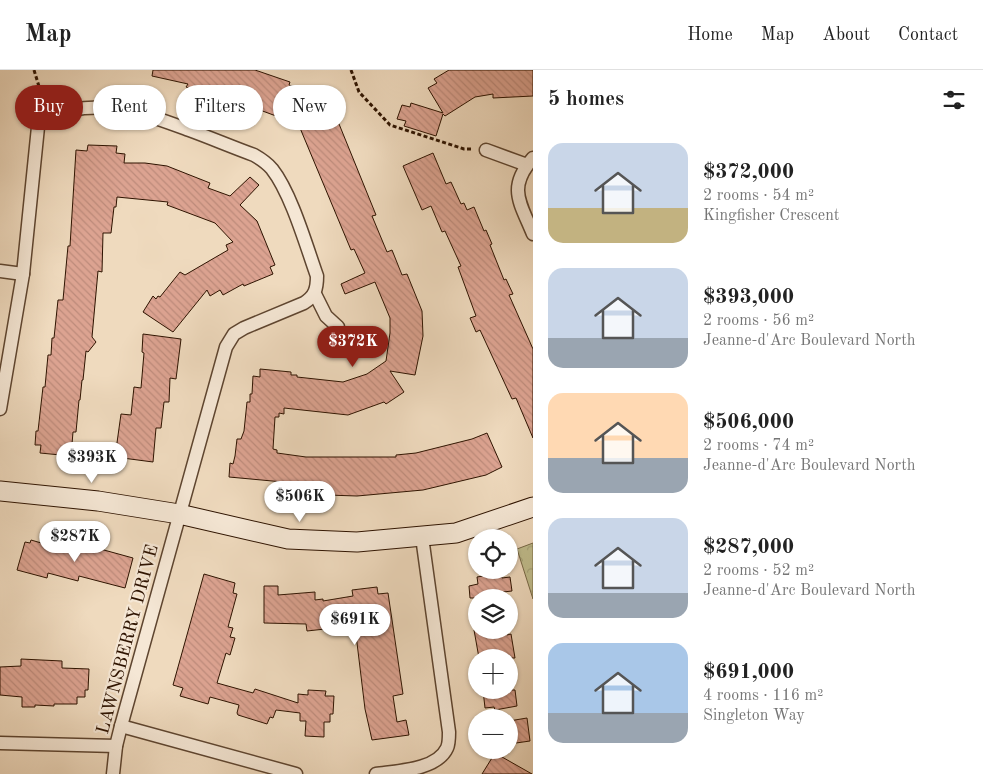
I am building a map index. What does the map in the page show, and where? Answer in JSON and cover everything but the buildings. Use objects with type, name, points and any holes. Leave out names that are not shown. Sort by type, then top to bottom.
[{"type":"main road","points":[[0,491],[98,501],[179,514],[288,539],[357,542],[456,533],[533,507]]},
{"type":"street","points":[[83,107],[125,109],[144,113],[254,155],[264,161],[280,184],[318,276],[315,294],[326,316],[338,327]]},
{"type":"street","points":[[0,409],[23,274],[38,130]]},
{"type":"street","points":[[486,150],[530,162],[518,181],[518,197],[533,234]]},
{"type":"street","points":[[0,271],[23,274]]},
{"type":"street","name":"LAWNSBERRY DRIVE","points":[[113,774],[116,746],[121,726],[229,340],[234,334],[244,328],[304,303],[315,294]]},
{"type":"street","points":[[376,774],[424,767],[434,763],[447,748],[449,732],[422,537]]},
{"type":"street","points":[[121,726],[296,774]]},
{"type":"street","points":[[0,743],[116,746]]},
{"type":"path","points":[[34,70],[39,85]]},
{"type":"path","points":[[351,70],[359,92],[390,125],[464,149],[486,150]]},
{"type":"green space","points":[[533,543],[533,599],[518,552],[518,549]]}]
